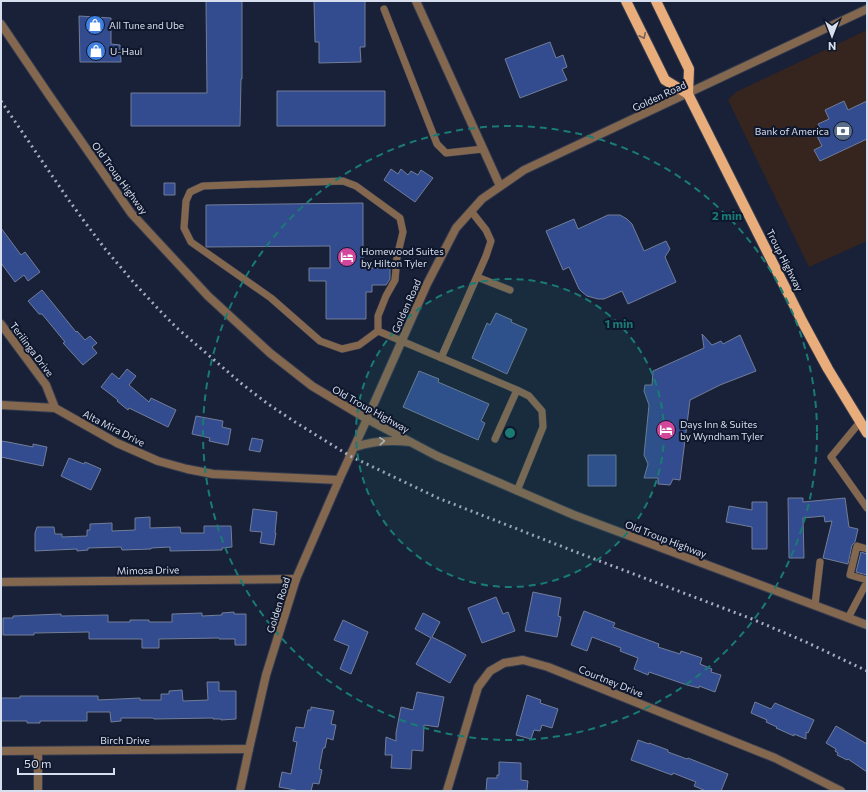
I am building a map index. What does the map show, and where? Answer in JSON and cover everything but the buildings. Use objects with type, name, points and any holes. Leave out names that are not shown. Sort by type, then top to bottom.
[{"type":"main road","points":[[626,1],[665,80],[688,94]]},
{"type":"main road","name":"Troup Highway","points":[[656,1],[689,69],[688,94],[806,328],[828,369],[867,433]]},
{"type":"street","points":[[416,1],[500,186]]},
{"type":"street","name":"Golden Road","points":[[240,791],[266,675],[296,579],[426,284],[456,228],[482,199],[524,170],[867,9]]},
{"type":"street","name":"Old Troup Highway","points":[[1,24],[132,213],[208,296],[270,353],[312,386],[367,420],[437,456],[517,491],[574,515],[867,625]]},
{"type":"street","name":"Terilinga Drive","points":[[1,324],[46,385],[55,408]]},
{"type":"street","name":"Alta Mira Drive","points":[[1,406],[55,408],[117,443],[158,461],[187,469],[213,474],[339,480]]},
{"type":"street","points":[[355,446],[385,441],[410,442]]},
{"type":"street","name":"Mimosa Drive","points":[[1,582],[296,579]]},
{"type":"street","name":"Courtney Drive","points":[[447,791],[478,687],[490,671],[504,663],[523,660],[548,667],[775,758],[834,790]]},
{"type":"street","name":"Birch Drive","points":[[1,751],[249,749]]},
{"type":"street","points":[[38,751],[38,791]]},
{"type":"lane","points":[[384,10],[437,144],[446,153],[483,149]]},
{"type":"lane","points":[[343,181],[356,186],[400,218],[403,232],[397,257],[395,280],[386,296],[378,316],[378,330],[359,345],[342,349],[320,341],[271,298],[191,242],[184,228],[186,201],[190,192],[203,186],[343,181]]},
{"type":"lane","points":[[441,358],[488,252],[491,241],[486,230],[471,211]]},
{"type":"lane","points":[[477,277],[510,290]]},
{"type":"lane","points":[[378,330],[517,390],[529,396],[542,410],[542,427],[517,491]]},
{"type":"lane","points":[[495,439],[517,390]]},
{"type":"lane","points":[[860,422],[831,456],[867,508]]},
{"type":"lane","points":[[848,618],[867,581],[850,575],[858,546],[867,549]]},
{"type":"lane","points":[[815,606],[820,562]]},
{"type":"shaded area","points":[[867,30],[867,241],[809,267],[728,100],[736,92]]},
{"type":"railway","points":[[1,101],[87,225],[135,284],[177,328],[242,384],[295,422],[350,456],[438,498],[752,619],[806,642],[867,671]]},
{"type":"place","name":"All Tune and Ube","points":[[95,25]]},
{"type":"place","name":"U-Haul","points":[[96,51]]},
{"type":"place","name":"Bank of America","points":[[843,131]]},
{"type":"place","name":"Homewood Suites by Hilton Tyler","points":[[347,257]]},
{"type":"place","name":"Days Inn & Suites by Wyndham Tyler","points":[[666,430]]}]
